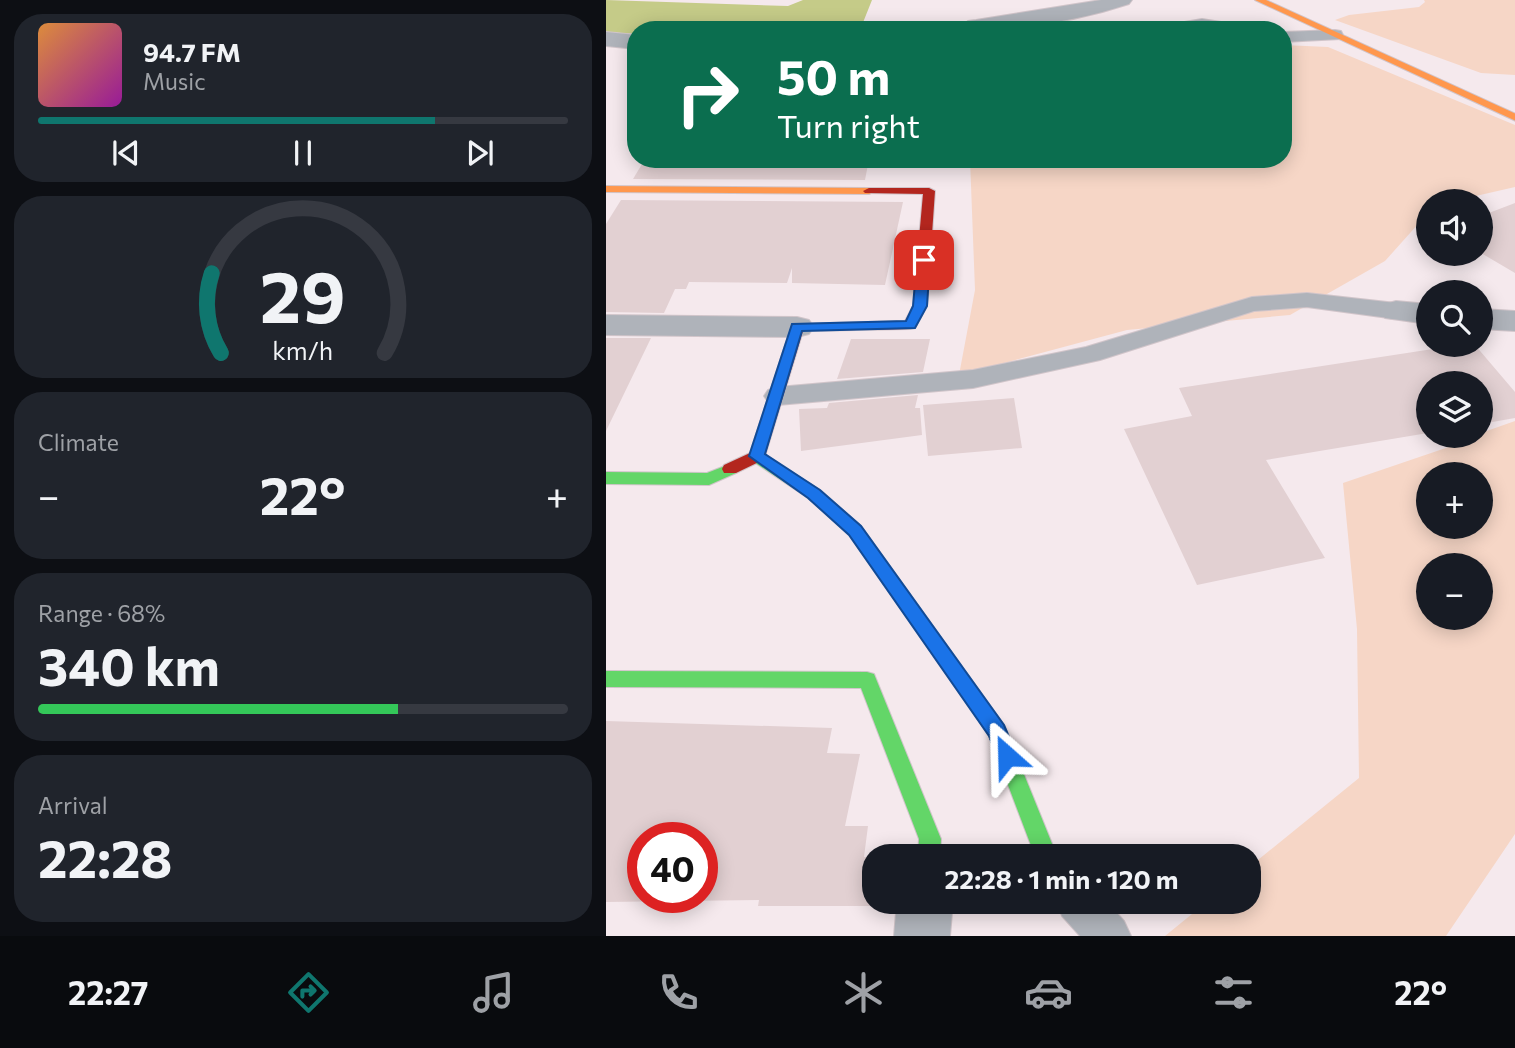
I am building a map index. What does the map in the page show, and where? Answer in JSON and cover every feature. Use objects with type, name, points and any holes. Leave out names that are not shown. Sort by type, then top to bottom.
[{"type":"street","points":[[1012,21],[1091,10],[1122,0]]},
{"type":"street","points":[[1259,0],[1515,118]]},
{"type":"street","points":[[606,39],[627,41]]},
{"type":"street","points":[[606,189],[929,191],[920,306],[910,326],[606,326]]},
{"type":"street","points":[[1396,311],[1416,313]]},
{"type":"street","points":[[1493,320],[1515,321]]},
{"type":"street","points":[[606,478],[709,479],[757,456],[778,396],[797,327]]},
{"type":"street","points":[[757,456],[814,494],[855,530],[997,731],[1041,844]]},
{"type":"street","points":[[606,679],[867,680],[930,844]]},
{"type":"street","points":[[922,936],[924,914]]},
{"type":"lane","points":[[1292,37],[1335,35]]},
{"type":"lane","points":[[778,396],[973,379],[1091,354],[1252,304],[1307,300],[1396,311]]},
{"type":"lane","points":[[1089,914],[1109,936]]},
{"type":"shaded area","points":[[606,0],[788,6],[803,0],[872,0],[864,21],[627,21],[627,33],[606,32]]},
{"type":"shaded area","points":[[1424,0],[1515,0],[1515,75],[1481,73],[1335,20],[1349,15],[1419,7]]},
{"type":"shaded area","points":[[1292,45],[1328,47],[1515,125],[1515,187],[1493,192],[1493,189],[1416,189],[1416,226],[1385,261],[1290,315],[1127,330],[959,375],[975,290],[970,168],[1292,168]]},
{"type":"shaded area","points":[[1515,421],[1515,834],[1446,936],[1165,936],[1192,914],[1261,914],[1261,857],[1359,778],[1357,629],[1343,483],[1446,448],[1493,448],[1493,429]]},
{"type":"building","points":[[640,168],[867,168],[865,180],[633,179]]},
{"type":"building","points":[[621,200],[903,202],[885,285],[792,283],[792,268],[787,283],[689,282],[686,289],[675,289],[664,313],[606,312],[606,224]]},
{"type":"building","points":[[1515,203],[1515,273],[1493,260],[1493,211]]},
{"type":"building","points":[[606,338],[651,338],[606,431]]},
{"type":"building","points":[[851,339],[930,339],[923,372],[837,379]]},
{"type":"building","points":[[1416,352],[1416,357],[1485,357],[1515,392],[1515,418],[1493,422],[1493,371],[1416,371],[1416,435],[1266,460],[1325,558],[1197,585],[1124,429],[1192,416],[1179,388]]},
{"type":"building","points":[[918,395],[915,408],[920,408],[922,435],[801,451],[799,409],[827,408],[829,403]]},
{"type":"building","points":[[1014,398],[1022,448],[928,456],[923,405]]},
{"type":"building","points":[[606,721],[832,728],[827,753],[860,754],[845,826],[868,826],[866,844],[862,844],[862,906],[758,906],[759,900],[718,901],[718,822],[627,822],[627,902],[606,902]]},
{"type":"traffic: fast","points":[[757,456],[814,494],[855,530],[997,731],[1041,844]]},
{"type":"traffic: fast","points":[[606,478],[709,479],[730,469]]},
{"type":"traffic: fast","points":[[606,679],[867,680],[930,844]]},
{"type":"traffic: slow","points":[[1259,0],[1516,118]]},
{"type":"traffic: slow","points":[[606,189],[869,191]]},
{"type":"traffic: jam","points":[[730,469],[757,456],[797,327],[910,325],[920,306],[929,191],[869,191]]},
{"type":"route","points":[[924,260],[920,306],[910,326],[797,327],[778,396],[757,456],[814,494],[855,530],[997,731],[1007,756]]}]
